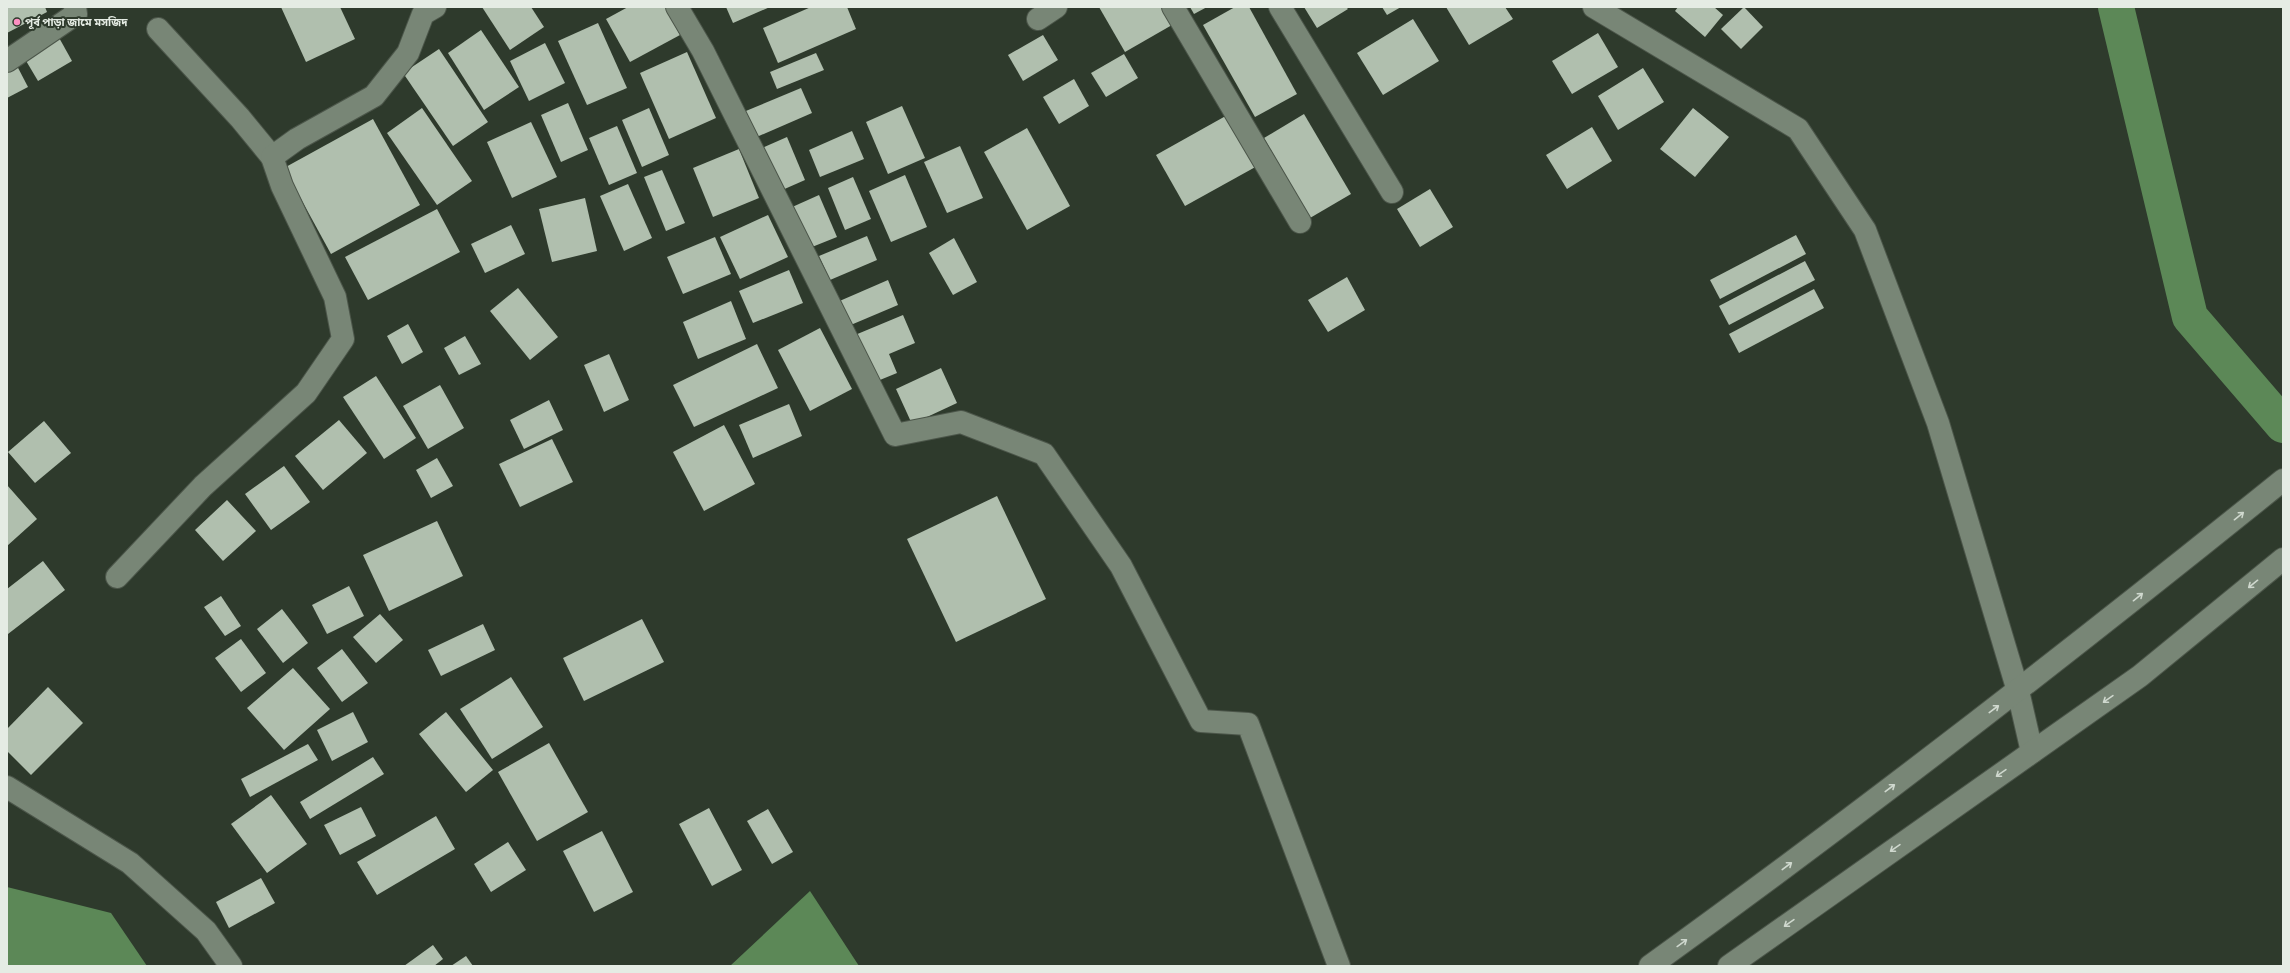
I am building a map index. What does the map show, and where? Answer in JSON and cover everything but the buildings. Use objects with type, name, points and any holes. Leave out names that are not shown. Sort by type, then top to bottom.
[{"type":"street","points":[[7,61],[76,14],[75,7]]},
{"type":"street","points":[[272,157],[297,139],[374,96],[408,53],[423,14],[434,7]]},
{"type":"street","points":[[677,7],[703,51],[895,435],[961,422],[1044,454],[1121,566],[1201,721],[1248,724],[1339,966]]},
{"type":"street","points":[[1038,19],[1056,7]]},
{"type":"street","points":[[1173,7],[1300,222]]},
{"type":"street","points":[[1280,7],[1392,192]]},
{"type":"street","points":[[1594,7],[1798,129],[1865,230],[1938,423],[2018,691],[2032,752]]},
{"type":"street","points":[[117,577],[203,486],[306,393],[343,339],[335,297],[282,186],[272,157],[240,118],[158,29]]},
{"type":"street","points":[[1650,966],[1739,902],[2108,622],[2283,480]]},
{"type":"street","points":[[1729,966],[2140,676],[2283,559]]},
{"type":"street","points":[[7,787],[130,863],[206,931],[231,966]]},
{"type":"shaded area","points":[[7,887],[111,913],[147,966],[7,966]]},
{"type":"shaded area","points":[[810,891],[859,966],[730,966]]},
{"type":"waterway","points":[[2116,7],[2190,317],[2283,425]]},
{"type":"place","name":"পূর্ব পাড়া জামে মসজিদ","points":[[17,22]]}]
